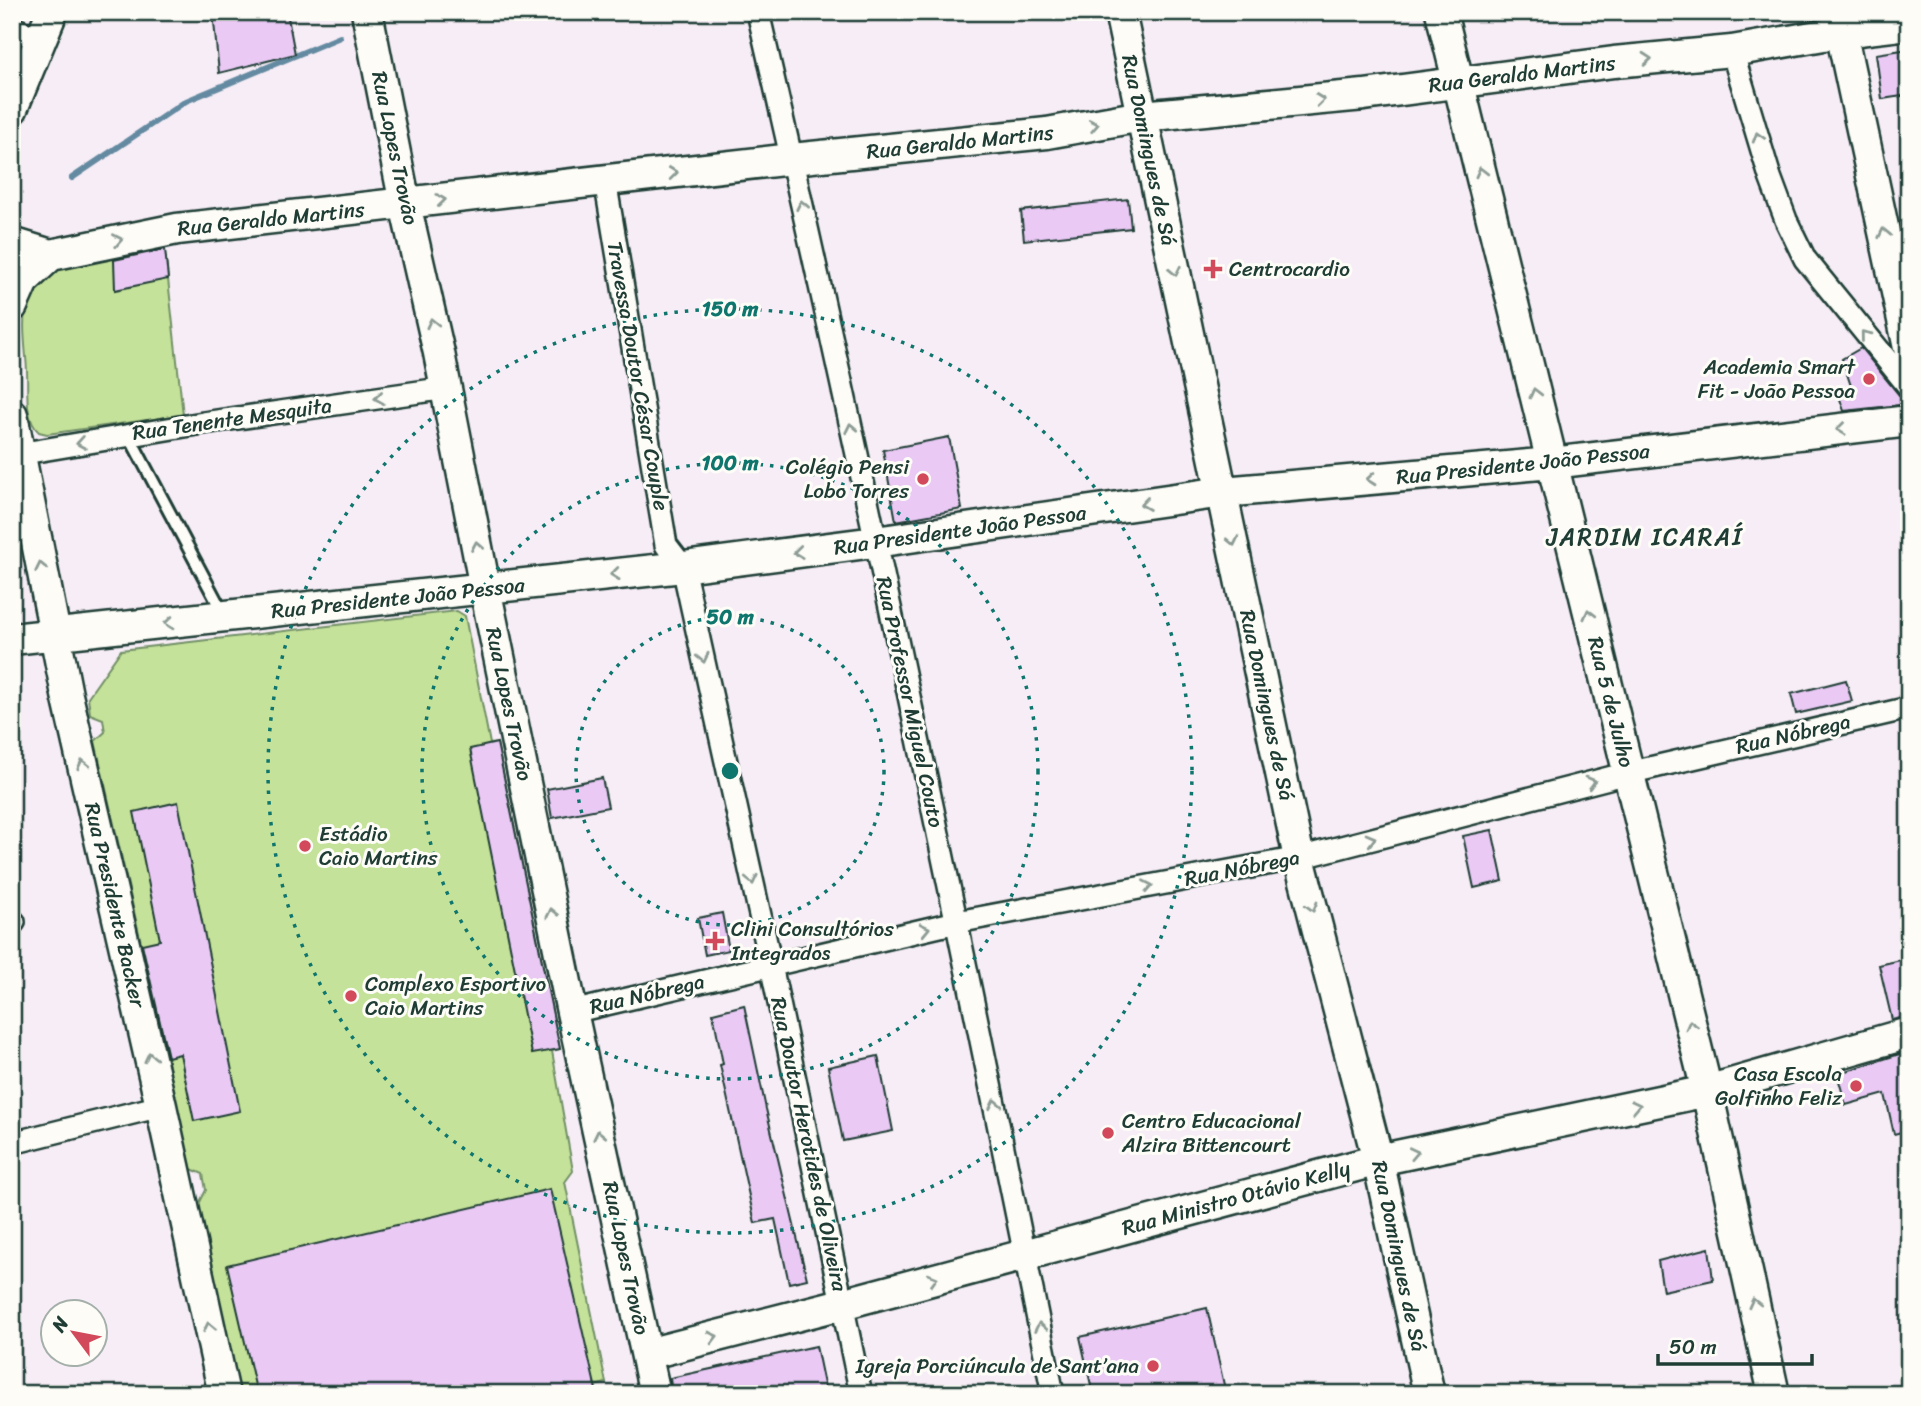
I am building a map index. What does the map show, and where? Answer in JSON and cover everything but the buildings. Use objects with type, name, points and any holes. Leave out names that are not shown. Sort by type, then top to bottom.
[{"type":"street","points":[[12,109],[52,12]]},
{"type":"street","name":"Rua Lopes Trovão","points":[[367,12],[405,204],[447,388],[572,1012],[655,1394]]},
{"type":"street","name":"Rua Professor Miguel Couto","points":[[758,12],[876,542],[1053,1394]]},
{"type":"street","name":"Rua Domingues de Sá","points":[[1121,12],[1299,858],[1378,1160],[1429,1394]]},
{"type":"street","name":"Rua 5 de Julho","points":[[1441,12],[1707,1091],[1774,1394]]},
{"type":"street","points":[[1839,22],[1909,348]]},
{"type":"street","name":"Rua Geraldo Martins","points":[[51,256],[177,229],[792,159],[1047,133],[1142,116],[1364,95],[1614,62],[1732,51],[1839,22],[1909,24]]},
{"type":"street","points":[[12,27],[40,40]]},
{"type":"street","points":[[1732,51],[1770,177],[1786,220],[1805,259],[1909,387]]},
{"type":"street","name":"Travessa Doutor César Couple","points":[[605,180],[666,545],[682,567]]},
{"type":"street","points":[[12,243],[51,256],[23,281],[12,306]]},
{"type":"street","name":"Rua Tenente Mesquita","points":[[18,454],[128,434],[447,388]]},
{"type":"street","name":"Rua Presidente Backer","points":[[12,415],[70,708],[162,1106],[224,1394]]},
{"type":"street","name":"Rua Presidente João Pessoa","points":[[12,639],[682,567],[1223,492],[1552,463],[1909,421]]},
{"type":"street","name":"Rua Doutor Herotides de Oliveira","points":[[682,567],[771,965],[861,1394]]},
{"type":"street","name":"Rua Nóbrega","points":[[572,1012],[957,922],[1299,858],[1629,773],[1909,708]]},
{"type":"street","name":"Rua Ministro Otávio Kelly","points":[[647,1354],[1378,1160],[1707,1091],[1909,1033]]},
{"type":"street","points":[[12,1143],[162,1106]]},
{"type":"lane","points":[[128,434],[225,617]]},
{"type":"green space","points":[[164,243],[183,415],[47,434],[39,432],[29,412],[24,327],[27,301],[35,286],[48,274],[85,258]]},
{"type":"green space","name":"Complexo Esportivo Caio Martins","points":[[457,611],[465,616],[490,744],[497,743],[560,1049],[552,1051],[573,1171],[565,1182],[606,1383],[564,1394],[245,1393],[238,1388],[208,1260],[199,1204],[206,1190],[203,1174],[189,1168],[167,1056],[95,741],[105,732],[103,719],[90,714],[88,697],[121,650]]},
{"type":"waterway","points":[[72,178],[186,101],[340,37]]},
{"type":"place","name":"Centrocardio","points":[[1213,269]]},
{"type":"place","name":"Academia Smart Fit - João Pessoa","points":[[1869,379]]},
{"type":"place","name":"Colégio Pensi Lobo Torres","points":[[923,479]]},
{"type":"place","name":"Estádio Caio Martins","points":[[305,846]]},
{"type":"place","name":"Clini Consultórios Integrados","points":[[715,941]]},
{"type":"place","name":"Complexo Esportivo Caio Martins","points":[[351,996]]},
{"type":"place","name":"Casa Escola Golfinho Feliz","points":[[1856,1086]]},
{"type":"place","name":"Centro Educacional Alzira Bittencourt","points":[[1108,1133]]},
{"type":"place","name":"Igreja Porciúncula de Sant’ana","points":[[1153,1366]]},
{"type":"district","name":"JARDIM ICARAÍ","points":[[1645,537]]}]
